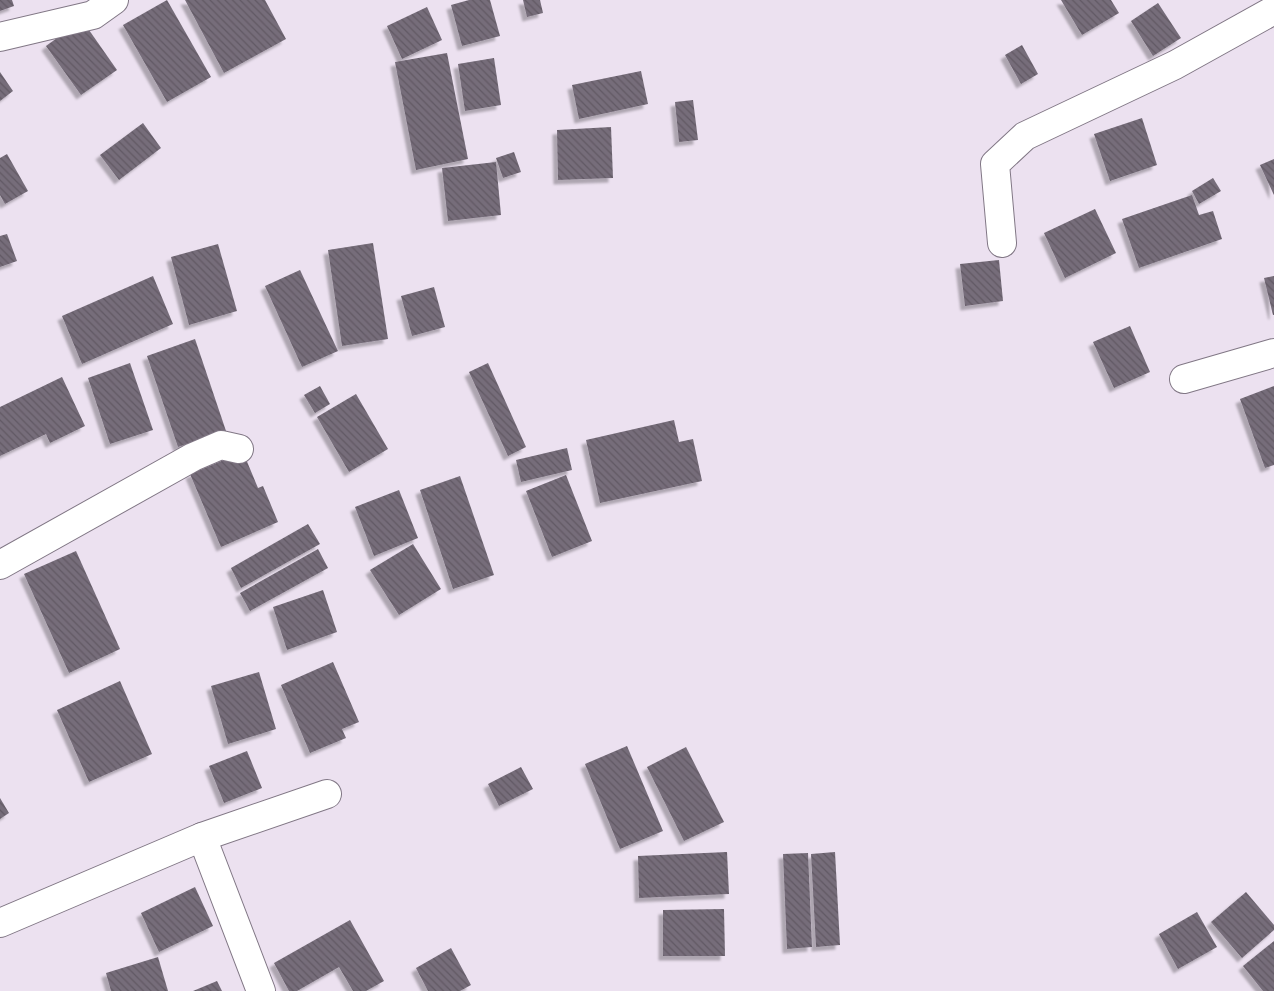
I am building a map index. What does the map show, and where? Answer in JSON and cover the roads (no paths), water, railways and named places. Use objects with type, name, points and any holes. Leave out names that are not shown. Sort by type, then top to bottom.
[{"type":"street","points":[[0,37],[93,15],[114,0]]},
{"type":"street","points":[[1002,243],[995,164],[1025,136],[1175,65],[1274,10]]},
{"type":"street","points":[[1184,379],[1274,353]]},
{"type":"street","points":[[0,565],[193,457],[221,445],[238,449]]},
{"type":"street","points":[[0,924],[202,837],[327,794]]},
{"type":"street","points":[[202,837],[261,991]]}]
